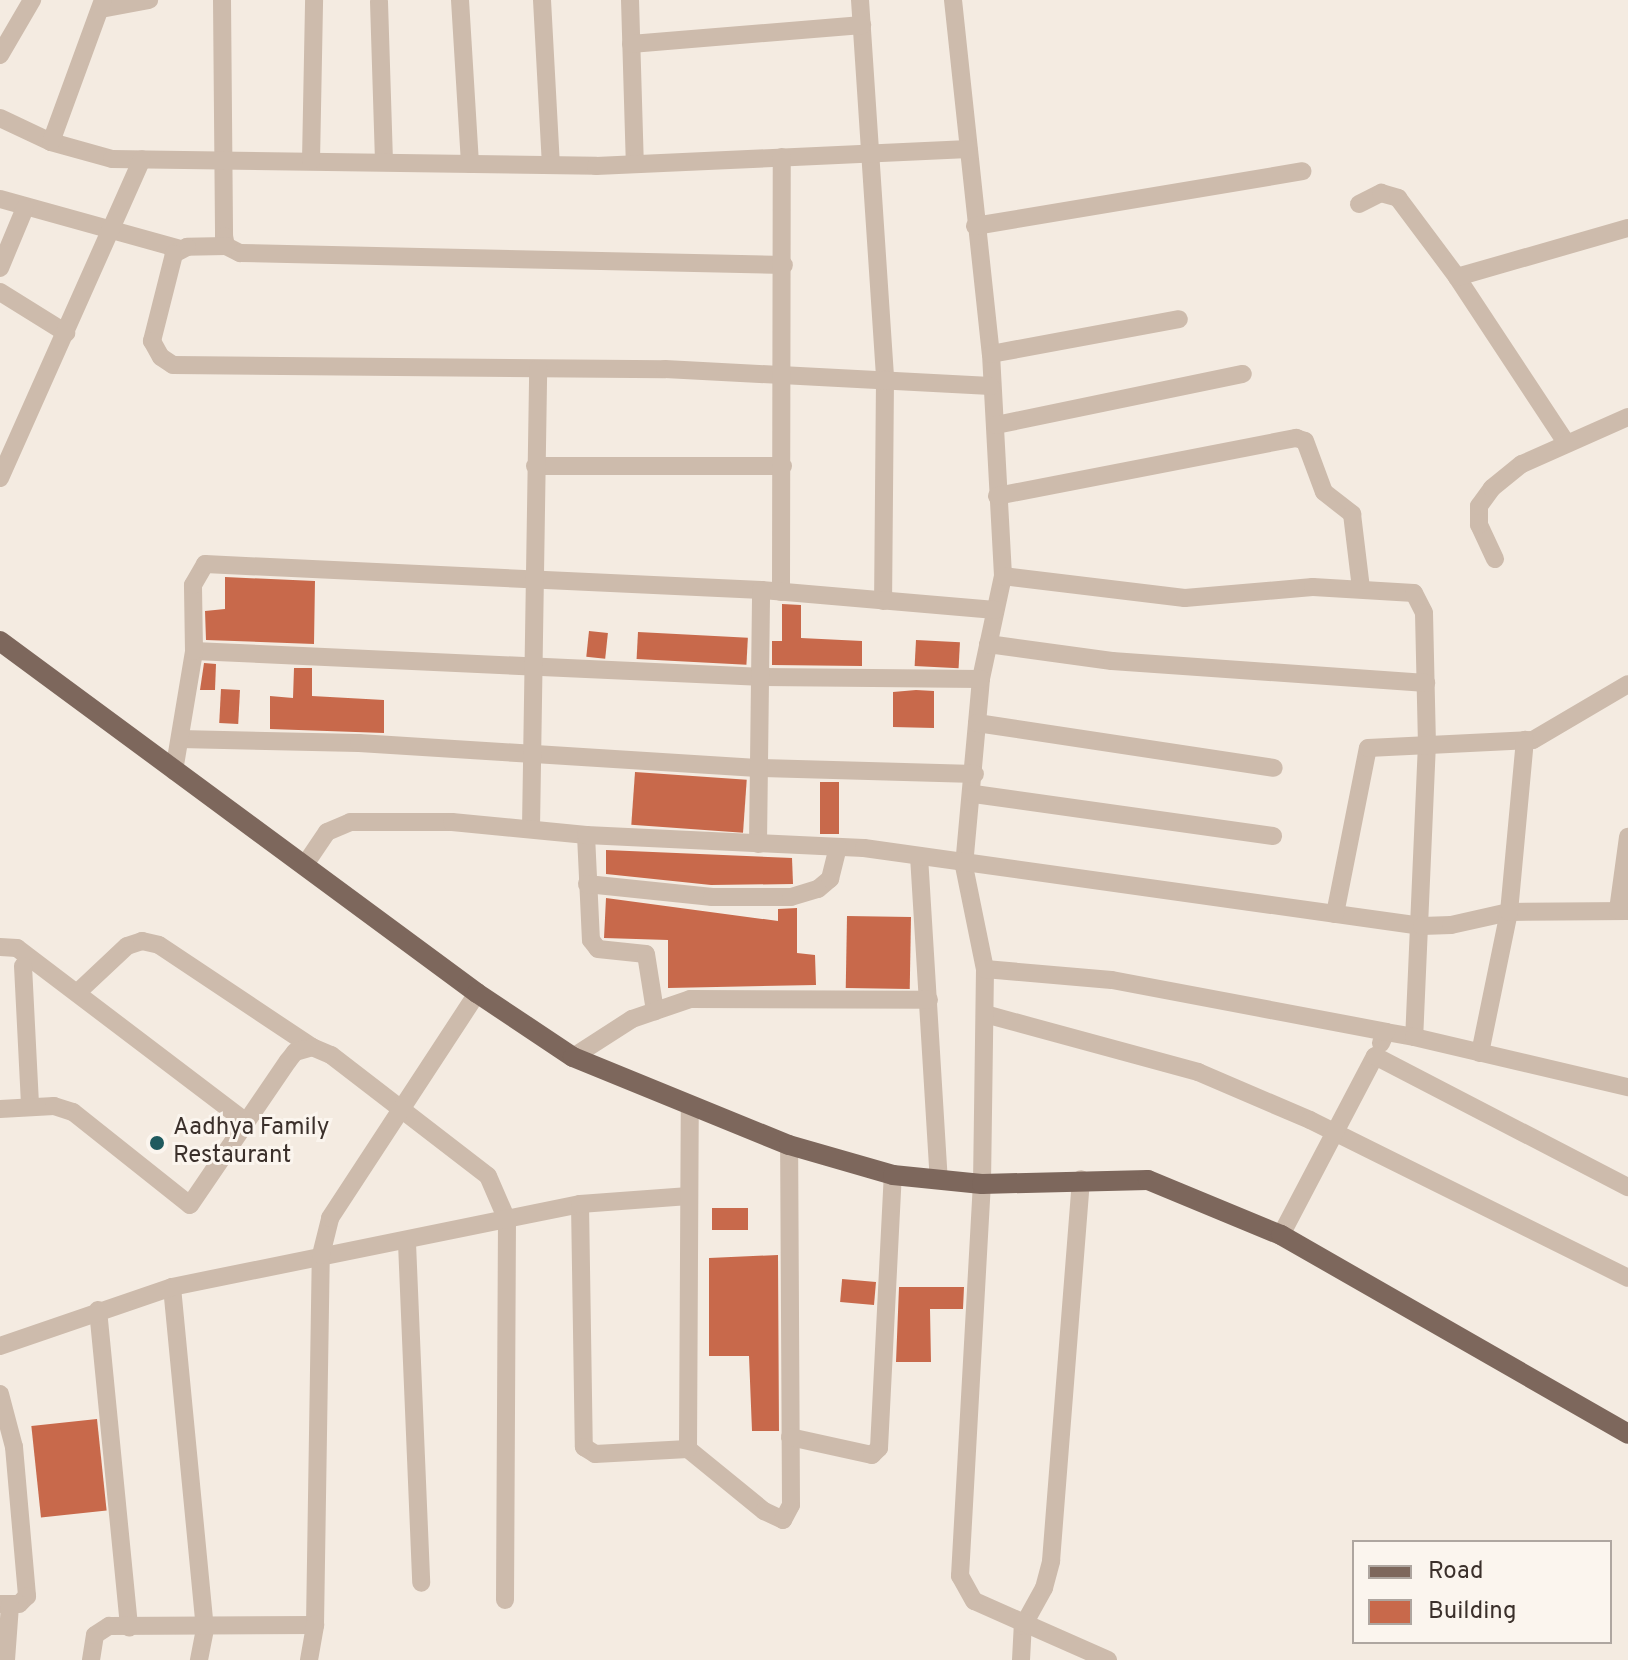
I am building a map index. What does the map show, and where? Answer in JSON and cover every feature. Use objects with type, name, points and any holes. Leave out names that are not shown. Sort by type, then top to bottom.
[{"type":"main road","points":[[0,641],[477,993],[573,1057],[789,1145],[893,1175],[982,1184],[1081,1179],[1148,1180],[1281,1235],[1628,1434]]},
{"type":"street","points":[[0,55],[32,0]]},
{"type":"street","points":[[51,142],[102,5],[149,0]]},
{"type":"street","points":[[222,0],[226,246]]},
{"type":"street","points":[[311,161],[314,0]]},
{"type":"street","points":[[460,0],[470,164]]},
{"type":"street","points":[[542,0],[551,165]]},
{"type":"street","points":[[630,0],[635,164]]},
{"type":"street","points":[[860,0],[874,150],[885,379],[883,601]]},
{"type":"street","points":[[953,0],[991,354],[1003,576],[981,679],[974,794],[964,866],[985,969],[985,1014],[982,1184],[959,1568],[974,1601],[1023,1626],[1108,1660]]},
{"type":"street","points":[[379,2],[384,162]]},
{"type":"street","points":[[631,44],[862,25]]},
{"type":"street","points":[[0,118],[51,142],[112,159],[551,165],[635,164],[874,150],[969,149]]},
{"type":"street","points":[[781,592],[785,373],[782,157]]},
{"type":"street","points":[[0,478],[142,159]]},
{"type":"street","points":[[975,226],[1302,171]]},
{"type":"street","points":[[1359,204],[1381,193],[1398,198],[1457,277],[1565,441]]},
{"type":"street","points":[[0,199],[180,249],[226,246],[240,253],[784,265]]},
{"type":"street","points":[[0,268],[25,208]]},
{"type":"street","points":[[1457,277],[1628,228]]},
{"type":"street","points":[[180,249],[155,316],[152,341],[161,357],[173,365],[785,373],[991,386]]},
{"type":"street","points":[[0,292],[66,333]]},
{"type":"street","points":[[991,354],[1179,319]]},
{"type":"street","points":[[531,828],[534,669],[531,578],[538,369]]},
{"type":"street","points":[[996,425],[1243,374]]},
{"type":"street","points":[[1495,559],[1479,525],[1479,506],[1492,488],[1522,464],[1565,441],[1628,417]]},
{"type":"street","points":[[997,496],[1296,438],[1305,441],[1324,492],[1352,514],[1361,588]]},
{"type":"street","points":[[535,466],[783,466]]},
{"type":"street","points":[[174,771],[194,651],[193,585],[205,564],[761,590],[995,610]]},
{"type":"street","points":[[1003,576],[1185,598],[1361,588],[1406,590],[1420,602],[1427,743],[1422,926],[1414,1037]]},
{"type":"street","points":[[758,844],[763,677],[761,590]]},
{"type":"street","points":[[988,644],[1112,661],[1426,683]]},
{"type":"street","points":[[194,651],[534,669],[763,677],[981,679]]},
{"type":"street","points":[[1335,914],[1368,748],[1540,737],[1628,684]]},
{"type":"street","points":[[977,723],[1274,768]]},
{"type":"street","points":[[180,739],[533,753],[761,768],[975,774]]},
{"type":"street","points":[[1480,1053],[1509,912],[1525,740]]},
{"type":"street","points":[[974,794],[1273,836]]},
{"type":"street","points":[[304,866],[327,832],[350,822],[531,828],[586,835],[838,847],[1422,926],[1451,925],[1509,912],[1623,910],[1628,837]]},
{"type":"street","points":[[586,835],[591,940],[598,949],[646,954],[655,1011]]},
{"type":"street","points":[[587,884],[712,897],[791,897],[818,889],[830,879],[838,847]]},
{"type":"street","points":[[919,856],[939,1179]]},
{"type":"street","points":[[78,992],[127,946],[142,941],[159,945],[312,1047],[331,1055],[488,1176],[507,1220],[505,1600]]},
{"type":"street","points":[[0,947],[17,948],[246,1122]]},
{"type":"street","points":[[23,966],[30,1106]]},
{"type":"street","points":[[985,969],[1112,980],[1414,1037],[1628,1087]]},
{"type":"street","points":[[309,1660],[315,1625],[321,1255],[330,1218],[399,1107],[477,993]]},
{"type":"street","points":[[573,1057],[632,1019],[690,999],[929,1000]]},
{"type":"street","points":[[985,1014],[1198,1072],[1335,1133],[1628,1278]]},
{"type":"street","points":[[1281,1235],[1386,1032]]},
{"type":"street","points":[[0,1109],[30,1106],[73,1112],[190,1205],[295,1052],[312,1047]]},
{"type":"street","points":[[1375,1056],[1628,1187]]},
{"type":"street","points":[[688,1449],[690,1107]]},
{"type":"street","points":[[580,1204],[584,1447],[595,1454],[688,1449],[764,1511],[783,1520],[791,1505],[789,1145]]},
{"type":"street","points":[[790,1437],[872,1455],[879,1448],[893,1175]]},
{"type":"street","points":[[1021,1660],[1023,1626],[1044,1588],[1051,1561],[1081,1179]]},
{"type":"street","points":[[0,1346],[172,1287],[321,1255],[407,1243],[580,1204],[689,1196]]},
{"type":"street","points":[[407,1243],[421,1583]]},
{"type":"street","points":[[172,1287],[205,1629],[199,1660]]},
{"type":"street","points":[[98,1310],[129,1627]]},
{"type":"street","points":[[0,1394],[14,1447],[27,1596],[24,1602],[5,1604],[6,1660]]},
{"type":"street","points":[[91,1660],[100,1630],[315,1625]]},
{"type":"building","points":[[225,577],[315,581],[314,644],[206,640],[205,611],[225,609]]},
{"type":"building","points":[[782,604],[801,605],[801,638],[862,641],[862,666],[772,665],[772,641],[782,641]]},
{"type":"building","points":[[589,631],[608,633],[605,659],[586,657]]},
{"type":"building","points":[[638,632],[748,638],[746,665],[637,659]]},
{"type":"building","points":[[916,640],[960,642],[959,668],[915,666]]},
{"type":"building","points":[[204,663],[216,664],[215,690],[200,690]]},
{"type":"building","points":[[294,668],[312,668],[312,696],[384,700],[384,733],[270,729],[270,696],[293,698]]},
{"type":"building","points":[[221,689],[240,690],[238,724],[219,723]]},
{"type":"building","points":[[934,691],[934,728],[893,727],[893,692]]},
{"type":"building","points":[[635,772],[747,780],[743,833],[631,825]]},
{"type":"building","points":[[820,782],[839,782],[839,834],[820,834]]},
{"type":"building","points":[[606,850],[792,858],[793,884],[711,885],[606,874]]},
{"type":"building","points":[[606,898],[778,921],[778,909],[797,908],[797,953],[815,955],[816,985],[668,988],[668,940],[604,938]]},
{"type":"building","points":[[847,916],[911,917],[910,989],[846,988]]},
{"type":"building","points":[[712,1208],[748,1208],[748,1230],[712,1230]]},
{"type":"building","points":[[778,1255],[779,1431],[752,1431],[749,1356],[709,1356],[709,1258]]},
{"type":"building","points":[[842,1279],[876,1282],[874,1305],[840,1302]]},
{"type":"building","points":[[899,1287],[964,1287],[963,1309],[930,1309],[931,1362],[896,1362]]},
{"type":"building","points":[[97,1419],[107,1510],[41,1517],[31,1426]]},
{"type":"place","name":"Aadhya Family Restaurant","points":[[157,1143]]}]
